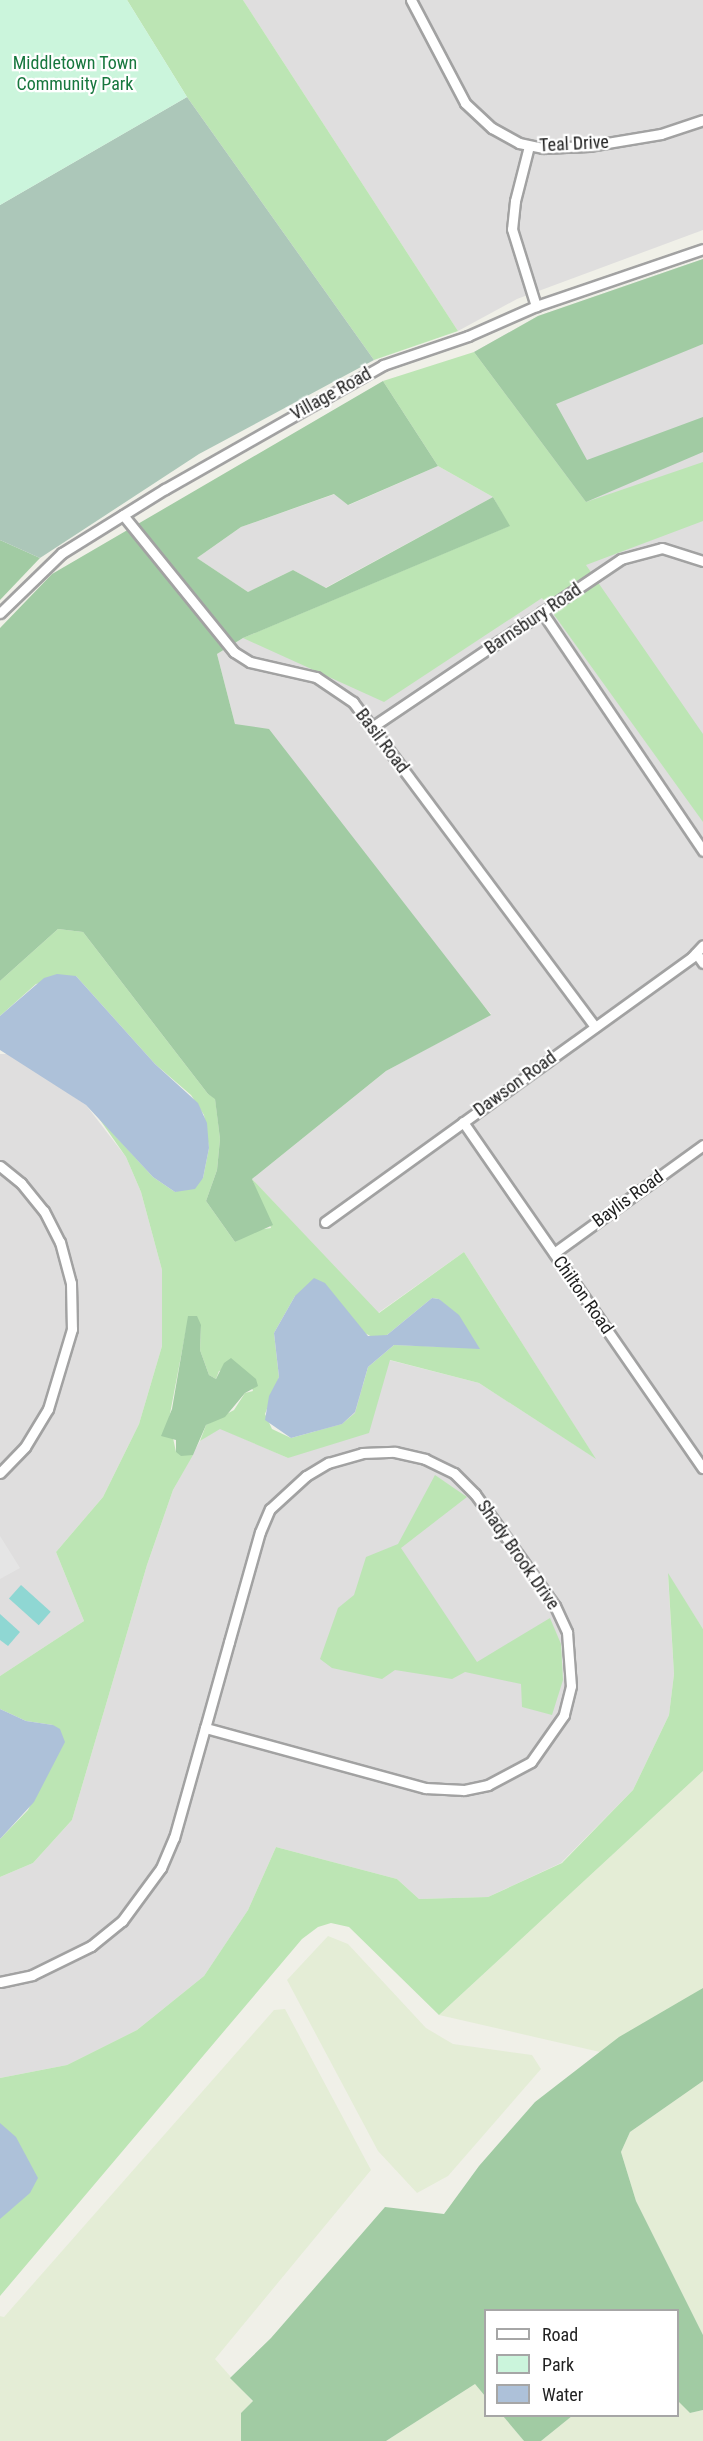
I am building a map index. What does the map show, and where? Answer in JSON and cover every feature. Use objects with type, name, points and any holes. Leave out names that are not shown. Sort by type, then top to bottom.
[{"type":"street","name":"Teal Drive","points":[[411,0],[465,103],[492,128],[529,146],[589,146],[660,134],[703,120]]},
{"type":"street","points":[[529,146],[513,208],[512,229],[537,306]]},
{"type":"street","name":"Village Road","points":[[0,613],[63,553],[123,515],[383,365],[468,336],[537,306],[703,249]]},
{"type":"street","name":"Basil Road","points":[[123,515],[234,652],[250,662],[323,681],[353,702],[595,1027]]},
{"type":"street","name":"Barnsbury Road","points":[[372,727],[542,612],[639,551],[662,548],[703,561]]},
{"type":"street","points":[[542,612],[703,851]]},
{"type":"street","name":"Dawson Road","points":[[325,1222],[696,953],[703,945]]},
{"type":"street","points":[[696,953],[703,963]]},
{"type":"street","name":"Chilton Road","points":[[463,1122],[703,1468]]},
{"type":"street","name":"Baylis Road","points":[[554,1253],[703,1145]]},
{"type":"street","points":[[0,1166],[21,1183],[44,1211],[60,1242],[71,1283],[72,1329],[48,1409],[25,1447],[0,1473]]},
{"type":"street","name":"Shady Brook Drive","points":[[0,1982],[32,1975],[91,1946],[122,1921],[145,1893],[174,1838],[205,1728],[270,1509],[313,1472],[328,1463],[362,1453],[395,1452],[425,1459],[454,1473],[475,1494],[524,1562],[555,1606],[567,1632],[572,1686],[564,1715],[531,1762],[511,1776],[488,1785],[464,1790],[425,1788],[205,1728]]},
{"type":"shaded area","points":[[243,0],[703,0],[703,230],[517,299],[458,331]]},
{"type":"shaded area","points":[[703,259],[703,1629],[668,1575],[674,1674],[669,1715],[633,1790],[561,1863],[488,1897],[419,1899],[397,1879],[276,1847],[248,1910],[204,1976],[137,2030],[67,2065],[0,2078],[0,1877],[33,1863],[72,1820],[147,1565],[173,1490],[200,1441],[220,1428],[288,1458],[389,1360],[479,1383],[595,1458],[464,1252],[378,1313],[252,1179],[386,1071],[491,1014],[235,724],[217,654],[243,638],[585,502],[474,352],[538,316]]},
{"type":"shaded area","points":[[438,466],[493,497],[325,588],[293,570],[248,592],[197,558],[241,527],[335,494],[349,505]]},
{"type":"shaded area","points":[[0,1054],[11,1054],[86,1105],[126,1157],[141,1192],[162,1270],[162,1346],[139,1424],[103,1497],[56,1552],[84,1621],[0,1676]]},
{"type":"shaded area","points":[[0,1536],[20,1568],[0,1579]]},
{"type":"shaded area","points":[[21,1585],[51,1612],[39,1625],[9,1598]]},
{"type":"shaded area","points":[[0,1614],[20,1632],[8,1646],[0,1640]]},
{"type":"green space","name":"Middletown Town Community Park","points":[[0,0],[127,0],[187,97],[0,205]]},
{"type":"green space","points":[[127,0],[243,0],[458,331],[374,360],[187,97]]},
{"type":"green space","points":[[187,97],[374,360],[199,454],[40,558],[0,540],[0,205]]},
{"type":"green space","points":[[703,259],[703,344],[556,404],[587,460],[703,417],[703,452],[586,502],[474,352],[538,316]]},
{"type":"green space","points":[[474,352],[586,502],[703,462],[703,521],[586,565],[703,734],[703,822],[542,598],[384,702],[243,638],[509,526],[493,497],[438,466],[383,381]]},
{"type":"green space","points":[[383,381],[438,466],[348,505],[334,494],[241,527],[197,558],[248,592],[293,570],[326,588],[493,497],[510,526],[243,638],[217,654],[235,724],[269,729],[491,1015],[386,1071],[252,1179],[273,1225],[235,1242],[206,1201],[217,1170],[220,1139],[215,1099],[208,1094],[83,932],[58,929],[0,981],[0,628],[52,574]]},
{"type":"green space","points":[[0,540],[40,558],[0,600]]},
{"type":"green space","points":[[58,929],[83,932],[208,1094],[215,1098],[220,1139],[217,1170],[206,1201],[235,1242],[257,1230],[271,1228],[252,1179],[379,1313],[464,1252],[596,1459],[479,1383],[390,1360],[369,1433],[288,1458],[220,1429],[200,1441],[206,1425],[234,1410],[245,1393],[253,1391],[247,1373],[238,1367],[219,1371],[216,1379],[209,1375],[200,1350],[201,1325],[186,1330],[169,1419],[176,1452],[193,1455],[173,1490],[147,1565],[72,1820],[33,1863],[0,1877],[0,1839],[28,1810],[59,1749],[53,1725],[26,1721],[0,1709],[0,1676],[84,1621],[56,1552],[103,1497],[139,1424],[162,1346],[162,1270],[141,1192],[126,1157],[98,1117],[153,1177],[175,1192],[203,1178],[209,1148],[204,1115],[191,1095],[155,1064],[76,976],[36,984],[0,1016],[0,981]],"holes":[[[295,1296],[376,1339],[387,1335],[432,1298],[439,1299],[479,1348],[394,1345],[368,1367],[355,1413],[342,1424],[291,1438],[272,1429],[265,1414],[279,1377],[274,1333]]]},
{"type":"green space","points":[[188,1316],[197,1316],[201,1325],[200,1350],[209,1375],[216,1379],[224,1363],[231,1358],[256,1379],[258,1386],[245,1393],[225,1417],[206,1425],[193,1455],[181,1456],[176,1452],[176,1440],[161,1436],[172,1409]]},
{"type":"green space","points":[[435,1475],[467,1497],[401,1548],[477,1662],[550,1618],[561,1644],[563,1680],[552,1715],[522,1707],[521,1684],[465,1672],[452,1679],[395,1670],[382,1679],[332,1668],[320,1659],[338,1608],[354,1595],[366,1557],[398,1544]]},
{"type":"green space","points":[[668,1573],[703,1629],[703,1771],[439,2015],[349,1927],[331,1923],[318,1927],[302,1939],[0,2296],[0,2078],[67,2065],[137,2030],[204,1976],[248,1910],[276,1847],[397,1879],[419,1899],[488,1897],[562,1863],[633,1790],[669,1715],[674,1674]]},
{"type":"green space","points":[[703,1771],[703,1988],[600,2052],[439,2015]]},
{"type":"green space","points":[[328,1936],[348,1944],[426,2028],[453,2044],[532,2055],[541,2069],[448,2176],[417,2193],[378,2151],[287,1980]]},
{"type":"green space","points":[[703,1988],[703,2081],[630,2132],[621,2152],[636,2201],[703,2335],[703,2410],[690,2413],[679,2402],[679,2309],[484,2309],[484,2395],[475,2384],[386,2441],[241,2441],[241,2413],[253,2401],[230,2378],[271,2338],[385,2207],[444,2214],[479,2166],[535,2102],[619,2037]]},
{"type":"green space","points":[[285,2009],[371,2170],[215,2359],[253,2402],[241,2414],[241,2441],[0,2441],[0,2316],[4,2317],[274,2010]]},
{"type":"green space","points":[[703,2081],[703,2335],[636,2201],[621,2152],[630,2132]]},
{"type":"green space","points":[[475,2384],[484,2395],[484,2417],[504,2417],[524,2441],[386,2441]]},
{"type":"green space","points":[[679,2402],[690,2413],[703,2410],[703,2441],[541,2441],[571,2417],[679,2417]]},
{"type":"green space","points":[[504,2417],[571,2417],[541,2441],[524,2441]]},
{"type":"water","points":[[57,974],[76,976],[155,1064],[198,1103],[207,1123],[209,1148],[203,1178],[195,1189],[175,1192],[153,1177],[86,1105],[0,1050],[0,1016],[44,978]]},
{"type":"water","points":[[314,1278],[325,1283],[368,1336],[387,1335],[432,1298],[439,1299],[459,1315],[480,1349],[394,1345],[368,1367],[355,1412],[342,1424],[291,1438],[265,1420],[269,1396],[279,1377],[274,1333],[295,1296]]},
{"type":"water","points":[[0,1709],[26,1721],[53,1725],[60,1729],[65,1742],[34,1802],[0,1839]]},
{"type":"water","points":[[0,2123],[16,2137],[38,2178],[30,2193],[0,2219]]}]
